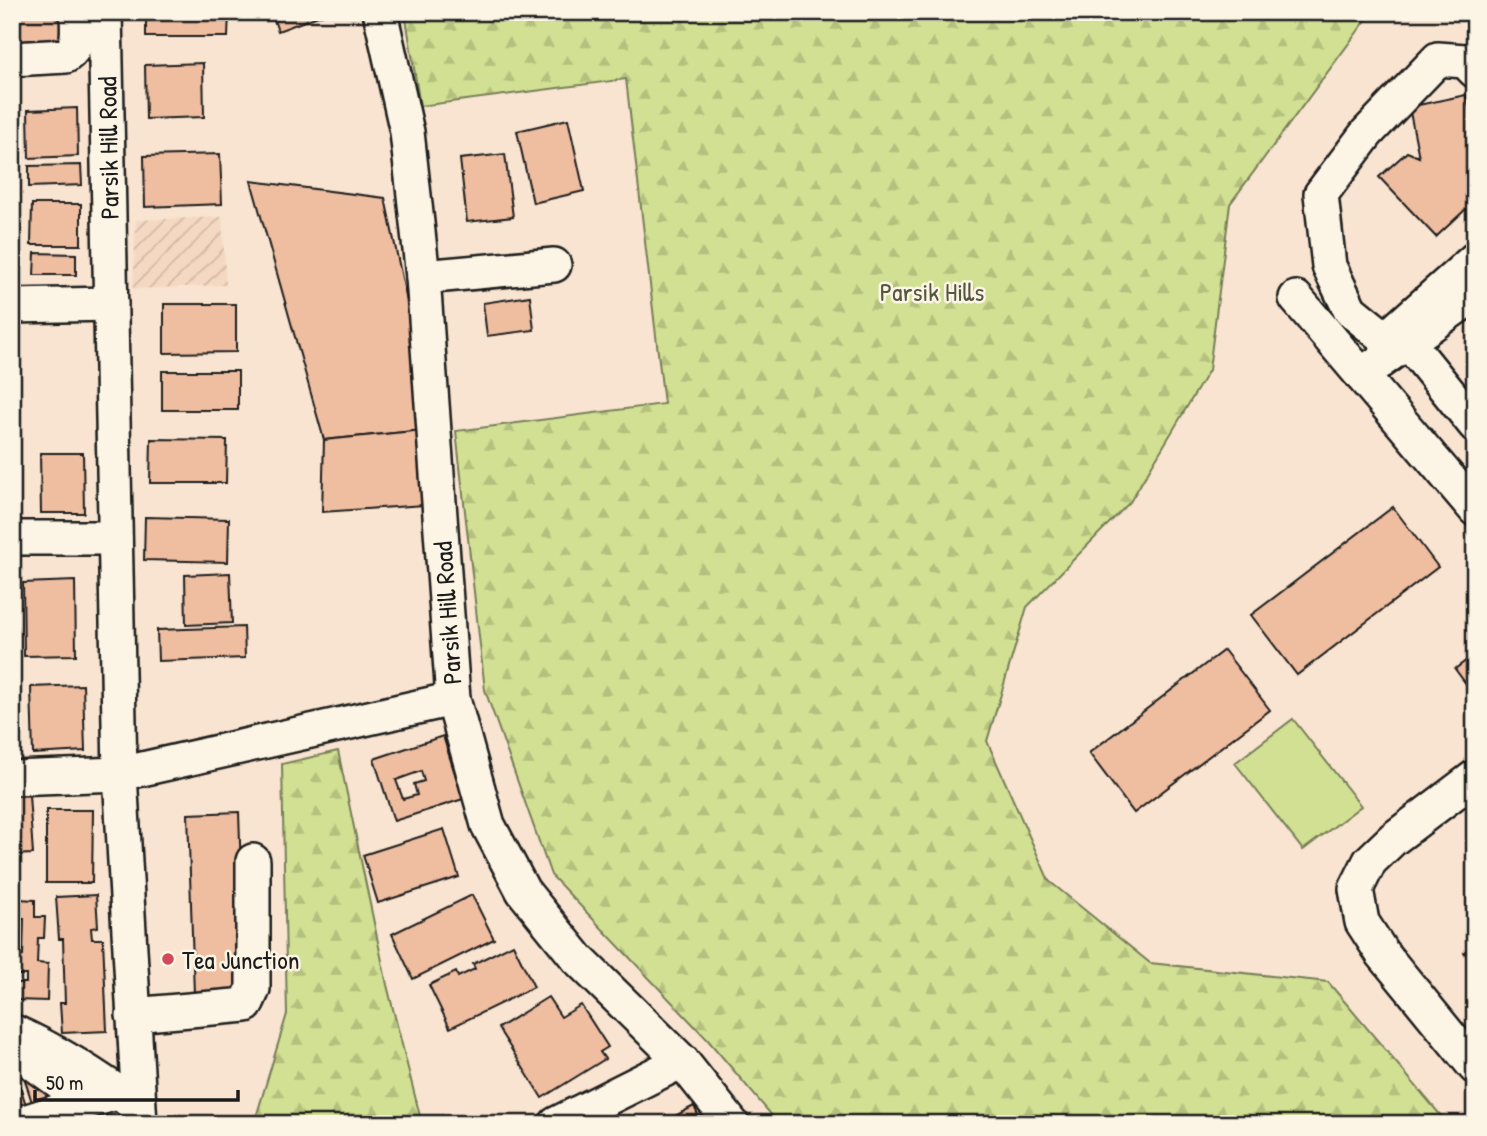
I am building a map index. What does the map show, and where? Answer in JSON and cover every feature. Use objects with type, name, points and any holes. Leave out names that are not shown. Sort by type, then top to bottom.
[{"type":"street","points":[[12,59],[66,55],[73,51],[77,43],[77,12]]},
{"type":"street","name":"Parsik Hill Road","points":[[105,12],[120,775],[133,1015],[132,1108]]},
{"type":"street","name":"Parsik Hill Road","points":[[380,12],[407,132],[423,277],[453,699],[488,825],[523,891],[578,959],[682,1060],[732,1124]]},
{"type":"street","points":[[1475,71],[1465,61],[1438,59],[1367,133],[1321,194],[1329,266],[1350,310],[1381,335],[1392,333],[1475,259]]},
{"type":"street","points":[[12,71],[107,69]]},
{"type":"street","points":[[423,277],[554,265]]},
{"type":"street","points":[[1361,375],[1475,294]]},
{"type":"street","points":[[1296,298],[1475,509]]},
{"type":"street","points":[[12,306],[111,304]]},
{"type":"street","points":[[1324,331],[1350,310]]},
{"type":"street","points":[[1408,342],[1475,425]]},
{"type":"street","points":[[12,538],[116,538]]},
{"type":"street","points":[[12,778],[120,775],[453,699]]},
{"type":"street","points":[[1475,777],[1377,854],[1370,861],[1356,889],[1362,922],[1382,953],[1475,1067]]},
{"type":"street","points":[[133,1015],[246,1005],[253,989],[253,862]]},
{"type":"street","points":[[12,1031],[58,1051],[132,1108]]},
{"type":"street","points":[[12,1048],[78,1095],[81,1104]]},
{"type":"street","points":[[556,1124],[682,1060]]},
{"type":"street","points":[[18,1124],[81,1104],[132,1108]]},
{"type":"shaded area","points":[[222,217],[226,285],[133,289],[136,220]]},
{"type":"green space","name":"Parsik Hills","points":[[405,12],[1372,12],[1230,204],[1209,370],[1130,502],[1027,607],[987,741],[1049,881],[1150,963],[1328,982],[1448,1124],[779,1124],[707,1039],[551,875],[485,690],[456,431],[664,404],[626,79],[420,106]]},
{"type":"green space","points":[[1293,719],[1361,806],[1303,850],[1235,763]]},
{"type":"green space","points":[[338,751],[387,985],[422,1124],[254,1124],[287,1014],[282,764]]},
{"type":"building","points":[[14,12],[72,12],[65,48],[13,51]]},
{"type":"building","points":[[146,12],[229,12],[228,37],[146,37]]},
{"type":"building","points":[[271,12],[329,12],[278,31]]},
{"type":"building","points":[[203,63],[204,117],[146,119],[145,65]]},
{"type":"building","points":[[1466,95],[1475,132],[1475,212],[1466,209],[1436,237],[1379,177],[1407,152],[1419,157],[1409,107]]},
{"type":"building","points":[[77,108],[78,156],[29,158],[28,110]]},
{"type":"building","points":[[568,119],[584,191],[533,203],[517,131]]},
{"type":"building","points":[[220,154],[222,204],[145,207],[144,156]]},
{"type":"building","points":[[505,154],[513,217],[467,222],[460,159]]},
{"type":"building","points":[[81,165],[82,185],[29,187],[29,166]]},
{"type":"building","points":[[251,181],[385,198],[434,429],[324,440]]},
{"type":"building","points":[[32,204],[81,204],[81,245],[31,245]]},
{"type":"building","points":[[35,253],[76,254],[76,275],[34,275]]},
{"type":"building","points":[[530,296],[534,330],[487,336],[483,303]]},
{"type":"building","points":[[164,304],[236,304],[236,352],[164,353]]},
{"type":"building","points":[[162,371],[238,371],[238,410],[162,410]]},
{"type":"building","points":[[434,429],[439,504],[322,512],[324,440]]},
{"type":"building","points":[[151,439],[227,440],[226,483],[150,483]]},
{"type":"building","points":[[40,453],[83,453],[84,513],[41,513]]},
{"type":"building","points":[[1393,507],[1438,567],[1297,675],[1251,615]]},
{"type":"building","points":[[145,517],[229,519],[228,562],[144,560]]},
{"type":"building","points":[[230,573],[232,623],[186,625],[185,575]]},
{"type":"building","points":[[75,581],[76,655],[24,656],[23,583]]},
{"type":"building","points":[[244,627],[245,658],[158,661],[157,630]]},
{"type":"building","points":[[1224,650],[1270,710],[1134,813],[1089,753]]},
{"type":"building","points":[[1475,654],[1475,696],[1455,669]]},
{"type":"building","points":[[83,685],[85,751],[33,754],[31,687]]},
{"type":"building","points":[[443,736],[463,799],[394,821],[374,759]],"holes":[[[421,771],[424,781],[414,784],[417,795],[403,799],[396,780]]]},
{"type":"building","points":[[29,795],[33,854],[12,855],[12,796]]},
{"type":"building","points":[[46,810],[93,810],[92,883],[46,883]]},
{"type":"building","points":[[239,812],[245,993],[194,994],[188,814]]},
{"type":"building","points":[[444,829],[459,877],[378,903],[363,855]]},
{"type":"building","points":[[96,895],[98,927],[91,928],[92,939],[103,939],[107,1031],[62,1033],[60,1003],[65,1003],[63,939],[59,939],[56,897]]},
{"type":"building","points":[[472,895],[494,939],[413,979],[392,934]]},
{"type":"building","points":[[18,899],[35,900],[35,917],[45,917],[44,938],[38,938],[37,963],[48,964],[47,1001],[15,1000],[16,983],[26,983],[26,975],[16,975],[17,955],[23,956],[24,919],[17,919]]},
{"type":"building","points":[[513,944],[534,987],[450,1028],[429,985],[456,972],[458,977],[475,969],[473,964]]},
{"type":"building","points":[[1475,945],[1475,966],[1464,952]]},
{"type":"building","points":[[548,997],[561,1017],[581,1005],[608,1047],[600,1052],[605,1059],[542,1098],[498,1028]]},
{"type":"building","points":[[12,1053],[70,1089],[35,1112],[23,1074],[17,1076],[29,1115],[12,1119]]},
{"type":"building","points":[[694,1106],[702,1124],[660,1124]]},
{"type":"place","name":"Tea Junction","points":[[168,959]]}]
